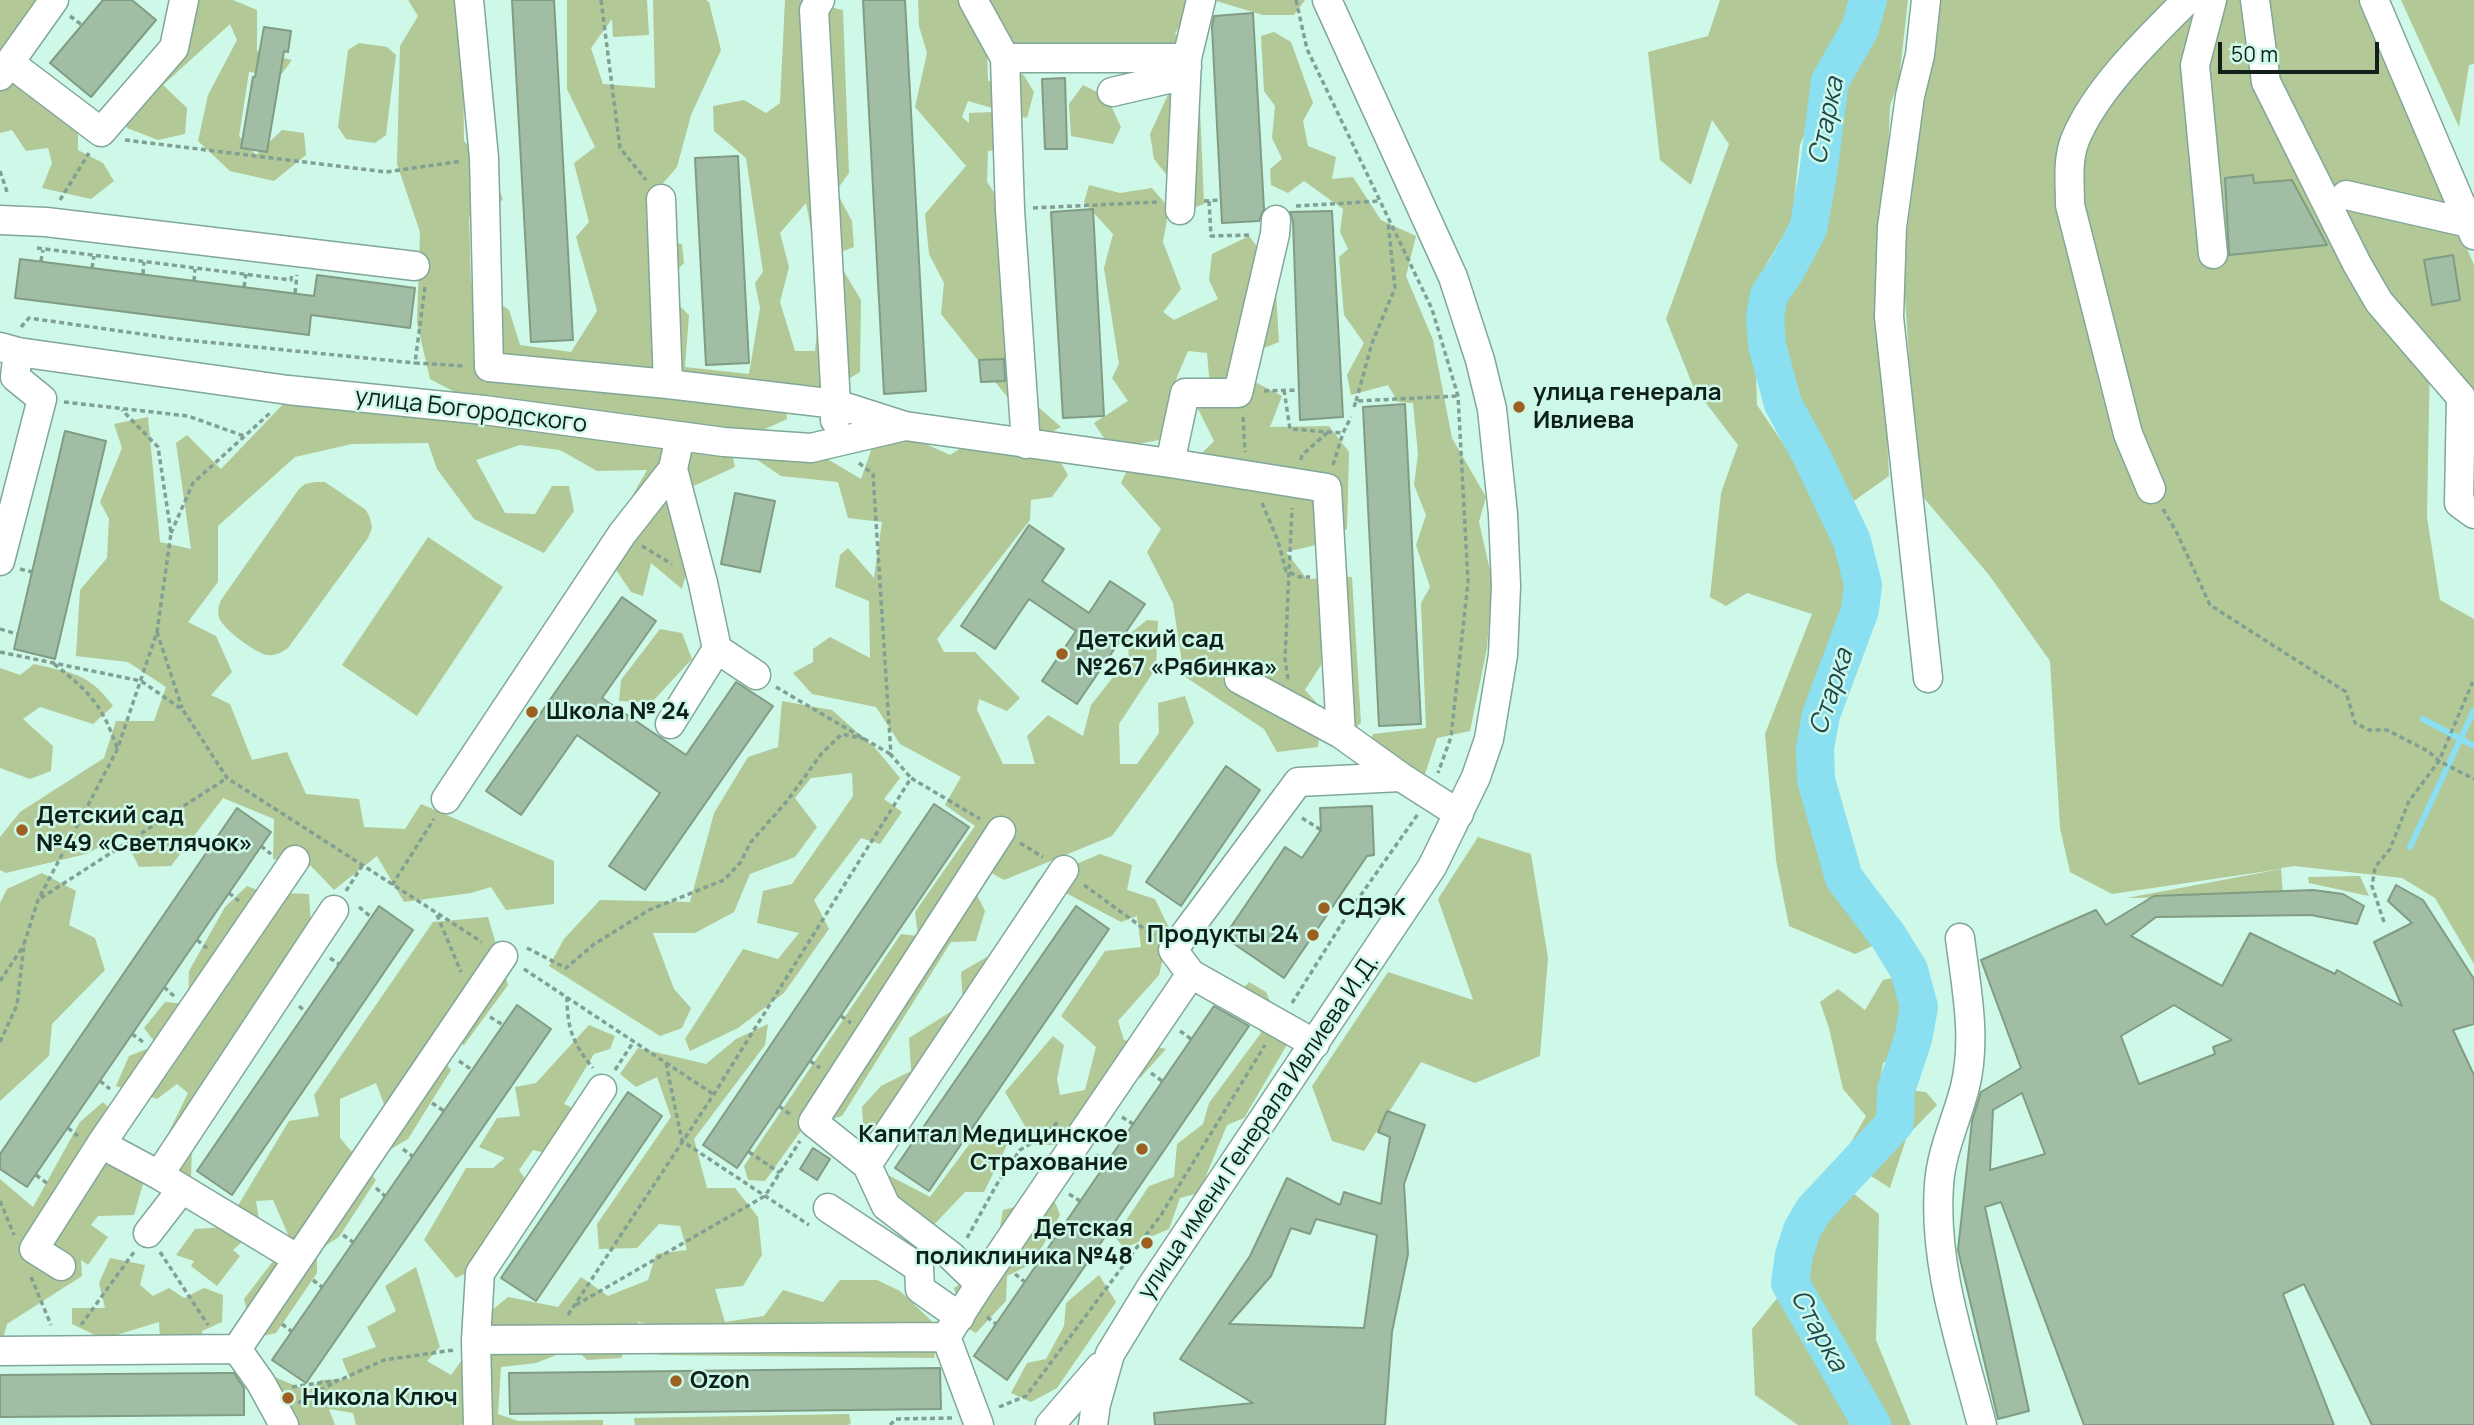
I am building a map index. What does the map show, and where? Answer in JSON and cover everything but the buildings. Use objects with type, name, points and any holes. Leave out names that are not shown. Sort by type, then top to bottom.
[{"type":"street","points":[[54,0],[5,69],[101,132],[174,48],[182,1]]},
{"type":"street","points":[[469,0],[484,158],[489,367],[836,404],[905,426]]},
{"type":"street","points":[[973,0],[1005,58],[1010,209],[1026,444]]},
{"type":"street","points":[[1180,206],[1187,62],[1201,0]]},
{"type":"street","name":"улица имени Генерала Ивлиева И.Д.","points":[[1093,1425],[1110,1354],[1151,1287],[1432,867],[1476,777],[1489,739],[1503,655],[1506,586],[1503,514],[1492,409],[1480,360],[1453,277],[1326,0]]},
{"type":"street","points":[[1926,0],[1920,55],[1910,96],[1892,227],[1889,317],[1928,678]]},
{"type":"street","points":[[2151,489],[2124,421],[2070,205],[2070,167],[2074,141],[2088,116],[2145,42],[2187,0]]},
{"type":"street","points":[[2212,0],[2195,65],[2213,254]]},
{"type":"street","points":[[2255,0],[2266,82],[2357,264],[2379,302],[2460,397],[2459,503],[2474,514]]},
{"type":"street","points":[[2374,0],[2471,229]]},
{"type":"street","points":[[808,3],[836,404],[832,444]]},
{"type":"street","points":[[1005,58],[1187,62]]},
{"type":"street","points":[[1112,93],[1177,77],[1187,62]]},
{"type":"street","points":[[2346,195],[2471,229]]},
{"type":"street","points":[[662,199],[668,384]]},
{"type":"street","points":[[0,220],[44,236],[421,272]]},
{"type":"street","points":[[1171,463],[1185,393],[1238,391],[1281,220]]},
{"type":"street","points":[[0,561],[42,399],[15,377],[14,341]]},
{"type":"street","name":"улица Богородского","points":[[14,341],[288,390],[484,410],[680,436],[811,448],[905,426],[1171,463],[1251,485],[1293,482],[1327,488]]},
{"type":"street","points":[[446,799],[622,534],[673,469],[680,436]]},
{"type":"street","points":[[670,724],[717,649],[673,469]]},
{"type":"street","points":[[1327,488],[1341,734]]},
{"type":"street","points":[[717,649],[756,675]]},
{"type":"street","points":[[1239,679],[1341,734],[1459,814]]},
{"type":"street","points":[[1315,1044],[1191,974],[1173,950],[1298,782],[1401,777]]},
{"type":"street","points":[[980,1284],[886,1206],[867,1165],[813,1122],[1001,831]]},
{"type":"street","points":[[61,1266],[34,1250],[101,1144],[295,860]]},
{"type":"street","points":[[867,1165],[1064,870]]},
{"type":"street","points":[[148,1233],[170,1182],[334,910]]},
{"type":"street","points":[[1959,938],[1969,1006],[1970,1048],[1966,1085],[1939,1182],[1938,1228],[1943,1271],[1982,1425]]},
{"type":"street","points":[[230,1349],[298,1259],[503,956]]},
{"type":"street","points":[[953,1327],[1191,974]]},
{"type":"street","points":[[478,1425],[476,1340],[480,1273],[605,1084]]},
{"type":"street","points":[[101,1144],[298,1259]]},
{"type":"street","points":[[828,1208],[919,1268],[920,1289],[953,1327],[978,1421]]},
{"type":"street","points":[[476,1340],[953,1327]]},
{"type":"street","points":[[0,1352],[230,1349]]},
{"type":"street","points":[[230,1349],[276,1410]]},
{"type":"street","points":[[1050,1425],[1110,1354]]},
{"type":"path","points":[[601,0],[620,148],[662,199]]},
{"type":"path","points":[[890,1425],[896,1419],[978,1421],[1026,1396],[1161,1214],[1351,909],[1431,796],[1451,737],[1468,582],[1458,396],[1432,309],[1307,49],[1296,0]]},
{"type":"path","points":[[41,261],[44,236],[101,132],[127,141],[386,172],[484,158]]},
{"type":"path","points":[[1209,201],[1211,236],[1380,201]]},
{"type":"path","points":[[1010,209],[1180,206]]},
{"type":"path","points":[[1354,407],[1372,343],[1395,288],[1388,216]]},
{"type":"path","points":[[29,247],[44,236]]},
{"type":"path","points":[[44,236],[94,256],[291,280],[293,271]]},
{"type":"path","points":[[92,268],[94,256]]},
{"type":"path","points":[[143,274],[145,261]]},
{"type":"path","points":[[194,281],[195,269]]},
{"type":"path","points":[[415,363],[421,272]]},
{"type":"path","points":[[244,287],[246,274]]},
{"type":"path","points":[[14,341],[29,318],[176,339],[436,364]]},
{"type":"path","points":[[1284,390],[1290,429],[1343,433]]},
{"type":"path","points":[[1238,391],[1299,390]]},
{"type":"path","points":[[1238,391],[1242,397],[1251,485],[1271,523],[1286,571],[1300,577],[1332,577]]},
{"type":"path","points":[[1356,401],[1458,396]]},
{"type":"path","points":[[42,399],[188,416],[244,436]]},
{"type":"path","points":[[0,1042],[17,1005],[24,944],[38,900],[117,750],[158,632],[170,533],[159,447],[122,410]]},
{"type":"path","points":[[170,533],[193,483],[273,411]]},
{"type":"path","points":[[1327,488],[1343,433],[1351,417]]},
{"type":"path","points":[[1293,708],[1285,659],[1291,573],[1293,482],[1302,455],[1328,432]]},
{"type":"path","points":[[832,444],[873,474],[891,755]]},
{"type":"path","points":[[2151,489],[2178,533],[2210,605],[2346,692],[2355,723],[2369,730],[2387,730],[2474,779]]},
{"type":"path","points":[[622,534],[703,583]]},
{"type":"path","points":[[0,629],[18,634]]},
{"type":"path","points":[[158,632],[183,710],[227,778],[714,1094]]},
{"type":"path","points":[[0,652],[141,681],[183,710]]},
{"type":"path","points":[[53,663],[84,687],[97,704],[117,750]]},
{"type":"path","points":[[756,675],[891,755],[911,778],[1064,870],[1173,950]]},
{"type":"path","points":[[2384,922],[2372,886],[2375,867],[2390,849],[2409,801],[2439,761],[2474,680]]},
{"type":"path","points":[[503,956],[514,940],[566,968],[593,946],[649,910],[724,880],[740,863],[751,842],[787,801],[822,753],[842,734],[865,739]]},
{"type":"path","points":[[38,900],[227,778]]},
{"type":"path","points":[[552,1340],[714,1094],[911,778]]},
{"type":"path","points":[[392,885],[446,799]]},
{"type":"path","points":[[436,913],[473,1000]]},
{"type":"path","points":[[0,981],[24,944]]},
{"type":"path","points":[[567,997],[567,1021],[577,1049],[605,1084],[634,1041]]},
{"type":"path","points":[[667,1063],[682,1141]]},
{"type":"path","points":[[959,1264],[967,1238],[997,1184],[1020,1150],[1043,1136],[1062,1118]]},
{"type":"path","points":[[574,1306],[765,1196],[813,1122]]},
{"type":"path","points":[[749,1152],[780,1173]]},
{"type":"path","points":[[0,1221],[7,1217]]},
{"type":"path","points":[[148,1233],[230,1349]]},
{"type":"path","points":[[276,1410],[384,1360],[447,1352],[476,1340]]},
{"type":"path","points":[[276,1410],[340,1380]]},
{"type":"green space","points":[[0,0],[48,0],[0,57]]},
{"type":"green space","points":[[233,0],[257,10],[257,51],[292,60],[280,76],[249,72],[239,136],[256,155],[282,130],[304,133],[306,155],[274,181],[230,171],[198,141],[208,95],[237,40],[230,24],[163,85],[187,108],[185,134],[158,140],[127,128],[120,96],[193,2]]},
{"type":"green space","points":[[408,0],[480,0],[463,75],[464,141],[495,176],[503,200],[469,217],[471,282],[509,310],[520,345],[571,352],[597,311],[576,237],[589,222],[574,163],[595,147],[567,89],[567,0],[647,0],[649,35],[613,37],[612,19],[591,48],[603,84],[655,88],[653,0],[709,2],[721,50],[691,115],[677,167],[652,196],[657,240],[682,244],[684,263],[660,287],[689,315],[685,367],[749,374],[760,308],[755,283],[763,272],[746,158],[714,131],[713,106],[744,100],[766,113],[780,103],[785,0],[824,0],[825,6],[843,10],[849,173],[836,191],[852,221],[854,247],[817,261],[806,203],[780,233],[789,267],[780,302],[795,351],[815,351],[819,311],[843,270],[861,300],[860,372],[825,393],[784,386],[787,419],[754,434],[468,399],[430,379],[417,323],[420,232],[397,164],[400,46],[418,16]]},
{"type":"green space","points":[[918,0],[962,0],[987,50],[988,81],[1023,74],[1034,92],[1027,118],[968,101],[962,117],[969,123],[969,113],[993,112],[995,150],[988,151],[987,182],[1027,241],[1037,406],[1061,427],[1040,438],[941,314],[944,283],[929,254],[925,214],[966,166],[915,107],[927,53],[919,26]]},
{"type":"green space","points":[[980,0],[1186,0],[1189,7],[1175,34],[1198,59],[1204,204],[1193,208],[1154,159],[1150,134],[1171,88],[1139,49],[1011,50]]},
{"type":"green space","points":[[1213,0],[1305,0],[1294,15],[1263,15]]},
{"type":"green space","points":[[1720,0],[1855,0],[1842,41],[1800,145],[1792,220],[1753,288],[1757,405],[1803,473],[1844,569],[1847,616],[1804,715],[1807,781],[1829,861],[1881,942],[1855,954],[1789,926],[1776,860],[1765,734],[1812,614],[1747,593],[1726,606],[1710,597],[1721,493],[1738,445],[1693,386],[1666,319],[1729,144],[1712,120],[1691,185],[1660,160],[1648,52],[1708,36]]},
{"type":"green space","points":[[1875,0],[1908,0],[1899,80],[1890,106],[1881,321],[1889,476],[1851,503],[1790,399],[1774,313],[1813,238],[1840,81],[1870,31]]},
{"type":"green space","points":[[1934,0],[2362,0],[2474,265],[2474,397],[2430,354],[2427,517],[2440,600],[2474,619],[2474,964],[2435,898],[2402,878],[2294,866],[2281,868],[2283,896],[2127,898],[2281,869],[2112,894],[2070,872],[2060,828],[2050,661],[1989,575],[1918,491],[1903,268]]},
{"type":"green space","points":[[2401,0],[2474,0],[2474,64],[2469,65],[2459,127]]},
{"type":"green space","points":[[1274,32],[1291,42],[1313,103],[1303,121],[1308,146],[1336,157],[1332,179],[1353,177],[1381,220],[1416,236],[1406,276],[1433,340],[1452,438],[1486,497],[1479,522],[1492,579],[1487,648],[1470,731],[1437,738],[1425,774],[1370,741],[1373,734],[1426,728],[1421,603],[1430,587],[1416,545],[1426,515],[1414,485],[1418,454],[1413,403],[1398,402],[1388,385],[1351,395],[1347,375],[1364,343],[1344,315],[1339,257],[1348,249],[1340,232],[1343,209],[1304,181],[1288,193],[1271,185],[1270,169],[1282,159],[1272,138],[1275,106],[1264,91],[1261,36]]},
{"type":"green space","points":[[359,43],[387,47],[396,55],[386,135],[375,143],[346,139],[338,127],[348,50]]},
{"type":"green space","points":[[0,69],[78,121],[78,150],[103,163],[114,181],[91,199],[42,188],[52,163],[48,148],[26,151],[12,130],[0,133]]},
{"type":"green space","points":[[1083,85],[1107,97],[1121,127],[1113,144],[1071,136],[1069,104]]},
{"type":"green space","points":[[1089,185],[1120,193],[1152,188],[1169,208],[1163,242],[1181,289],[1163,312],[1174,320],[1218,299],[1209,280],[1212,254],[1249,236],[1259,249],[1251,279],[1276,293],[1279,342],[1254,352],[1253,381],[1282,396],[1270,427],[1329,426],[1349,452],[1347,529],[1316,545],[1286,552],[1307,579],[1352,577],[1361,723],[1350,732],[1322,637],[1321,665],[1305,690],[1322,709],[1318,747],[1277,752],[1264,729],[1184,676],[1173,603],[1147,552],[1161,529],[1121,483],[1130,464],[1182,473],[1214,441],[1194,401],[1210,386],[1207,353],[1188,351],[1177,377],[1159,440],[1111,449],[1094,423],[1128,401],[1112,378],[1119,364],[1104,268],[1113,234],[1084,202]]},
{"type":"green space","points":[[288,399],[730,446],[735,467],[674,495],[690,560],[682,589],[651,563],[643,596],[631,592],[602,549],[647,470],[597,471],[560,450],[520,445],[476,460],[505,513],[535,514],[552,486],[569,486],[574,511],[544,553],[474,519],[437,469],[428,443],[352,444],[295,457],[218,526],[218,582],[188,622],[216,636],[232,672],[211,695],[230,704],[252,760],[287,752],[306,794],[359,799],[364,827],[405,829],[421,804],[554,861],[554,904],[506,910],[491,887],[471,893],[404,902],[377,856],[334,890],[311,866],[273,859],[274,819],[223,798],[171,866],[139,867],[123,835],[86,854],[6,873],[0,870],[0,837],[20,812],[104,758],[116,721],[154,721],[166,687],[128,662],[76,656],[80,590],[107,558],[109,519],[100,502],[122,448],[114,424],[148,417],[160,542],[191,549],[176,443],[187,435],[221,469]]},
{"type":"green space","points":[[902,433],[950,455],[972,441],[1057,456],[1068,475],[1052,497],[1031,500],[1030,520],[937,639],[944,652],[975,652],[1020,698],[1007,711],[979,699],[977,710],[1003,764],[1035,764],[1027,736],[1048,715],[1083,736],[1091,705],[1129,657],[1127,636],[1147,620],[1158,621],[1156,668],[1119,724],[1120,764],[1137,764],[1159,733],[1158,703],[1185,696],[1194,723],[1112,836],[1004,880],[986,870],[972,885],[985,911],[976,941],[951,942],[842,1116],[803,1128],[765,1181],[748,1180],[744,1166],[901,934],[918,936],[915,912],[975,826],[945,805],[961,777],[900,744],[876,707],[812,694],[793,673],[813,662],[813,649],[830,637],[870,658],[869,601],[835,587],[840,555],[848,548],[874,578],[882,522],[848,518],[838,482],[781,476],[753,457],[819,454],[861,479],[874,442]]},
{"type":"green space","points":[[325,482],[366,510],[372,528],[368,538],[288,648],[267,655],[226,628],[219,617],[219,606],[299,489],[305,484]]},
{"type":"green space","points":[[428,537],[503,587],[417,716],[342,665]]},
{"type":"green space","points":[[660,629],[682,633],[692,659],[651,703],[619,701],[621,680]]},
{"type":"green space","points":[[34,664],[79,676],[96,687],[113,706],[93,724],[40,707],[23,719],[53,746],[51,771],[30,779],[0,768],[0,668],[20,675]]},
{"type":"green space","points":[[782,701],[832,710],[877,750],[900,778],[884,799],[902,812],[880,844],[861,838],[814,900],[829,929],[784,993],[738,1028],[690,1051],[685,1039],[743,949],[778,959],[799,933],[757,923],[763,891],[792,884],[853,796],[852,773],[811,778],[795,798],[817,827],[795,857],[750,874],[734,912],[695,933],[653,933],[674,989],[691,1008],[682,1028],[660,1036],[549,966],[564,939],[600,900],[690,902],[714,813],[748,757],[778,747]]},
{"type":"green space","points":[[1478,837],[1531,854],[1548,958],[1540,1056],[1475,1083],[1421,1062],[1364,1151],[1332,1141],[1312,1086],[1388,972],[1473,1000],[1438,899]]},
{"type":"green space","points":[[1100,854],[1132,865],[1127,890],[1155,899],[1170,930],[1159,975],[1118,1021],[1124,1040],[1166,1049],[1140,1078],[1122,1065],[1105,1088],[1115,1114],[1108,1123],[1084,1117],[1059,1145],[1036,1145],[1005,1092],[1053,1036],[1064,1045],[1057,1079],[1060,1095],[1085,1090],[1096,1047],[1061,1016],[1105,951],[1141,947],[1137,916],[1121,922],[1064,892],[865,1155],[862,1107],[881,1086],[911,1071],[909,1038],[963,1004],[961,972],[1004,947],[1009,926],[1038,880]]},
{"type":"green space","points":[[42,873],[76,891],[69,925],[95,938],[105,970],[52,1024],[49,1056],[0,1101],[0,903],[7,889]]},
{"type":"green space","points":[[2360,876],[2369,896],[2309,883],[2308,877]]},
{"type":"green space","points":[[247,886],[262,892],[309,894],[311,927],[322,948],[248,1066],[218,1066],[228,1096],[192,1145],[191,1177],[176,1195],[165,1187],[169,1132],[188,1093],[177,1084],[157,1099],[116,1086],[129,1056],[157,1045],[144,1028],[165,1002],[188,1004],[189,971],[225,907]]},
{"type":"green space","points":[[488,917],[508,985],[464,1045],[427,1040],[451,1070],[408,1139],[391,1149],[381,1129],[388,1115],[376,1083],[340,1099],[340,1138],[376,1180],[339,1237],[317,1251],[317,1273],[276,1333],[254,1338],[244,1299],[290,1239],[273,1200],[256,1201],[260,1226],[233,1250],[240,1256],[217,1286],[191,1266],[194,1261],[176,1255],[195,1229],[225,1227],[289,1121],[319,1116],[314,1095],[433,922]]},
{"type":"green space","points":[[1896,977],[1911,1000],[1897,1054],[1883,1063],[1879,1087],[1926,1092],[1937,1105],[1907,1136],[1890,1188],[1842,1158],[1866,1116],[1843,1089],[1820,1002],[1838,989],[1865,1010],[1883,980]]},
{"type":"green space","points":[[1249,982],[1266,992],[1288,1043],[1244,1118],[1227,1125],[1199,1193],[1180,1198],[1169,1229],[1124,1248],[1115,1237],[1149,1186],[1174,1177],[1177,1144],[1203,1124],[1209,1103],[1261,1033],[1241,991]]},
{"type":"green space","points":[[768,1024],[765,1045],[694,1139],[707,1188],[735,1188],[758,1217],[762,1255],[743,1286],[715,1289],[725,1322],[764,1316],[783,1290],[823,1302],[840,1280],[877,1280],[900,1291],[940,1329],[934,1358],[659,1355],[655,1325],[638,1322],[621,1358],[587,1360],[575,1348],[536,1363],[501,1367],[498,1414],[518,1421],[603,1420],[603,1425],[483,1425],[468,1420],[461,1425],[356,1425],[353,1413],[329,1409],[335,1425],[296,1425],[272,1376],[308,1391],[321,1380],[350,1379],[342,1359],[376,1347],[367,1327],[396,1311],[385,1286],[416,1267],[440,1347],[427,1361],[451,1375],[467,1353],[464,1333],[508,1297],[558,1307],[581,1277],[608,1296],[648,1280],[656,1254],[687,1250],[680,1226],[659,1224],[637,1248],[599,1249],[597,1224],[671,1117],[657,1077],[636,1087],[620,1074],[638,1048],[706,1064],[736,1039]]},
{"type":"green space","points":[[589,1025],[615,1036],[610,1049],[594,1054],[564,1104],[594,1118],[571,1159],[533,1150],[519,1170],[540,1201],[509,1253],[456,1278],[424,1240],[466,1168],[493,1168],[505,1158],[479,1147],[497,1118],[520,1116],[515,1087],[536,1083]]},
{"type":"green space","points":[[103,1102],[114,1113],[104,1131],[143,1184],[134,1215],[98,1216],[91,1225],[108,1237],[88,1265],[81,1260],[82,1276],[7,1324],[0,1350],[0,1179],[33,1207],[80,1122]]},
{"type":"green space","points":[[997,1129],[1011,1137],[984,1192],[965,1192],[930,1229],[892,1201],[888,1175],[930,1197],[980,1130]]},
{"type":"green space","points":[[1848,1189],[1879,1214],[1876,1340],[1911,1425],[1798,1425],[1755,1395],[1752,1329],[1783,1291],[1822,1214]]},
{"type":"green space","points":[[1053,1197],[1060,1215],[1033,1263],[1007,1276],[1006,1301],[976,1333],[965,1327],[954,1288],[979,1271],[999,1233],[1003,1210]]},
{"type":"green space","points":[[110,1258],[145,1265],[140,1285],[153,1296],[169,1288],[184,1298],[204,1288],[223,1295],[222,1322],[202,1331],[204,1358],[161,1353],[159,1322],[103,1339],[72,1324],[72,1308],[105,1308],[99,1283]]},
{"type":"green space","points":[[1099,1275],[1116,1302],[1057,1388],[1031,1402],[1011,1393],[1027,1363],[1046,1359],[1064,1326],[1066,1303]]},
{"type":"green space","points":[[849,1414],[851,1423],[848,1425],[635,1425],[634,1418]]},
{"type":"waterway","name":"Старка","points":[[1868,0],[1860,29],[1830,81],[1808,229],[1769,295],[1765,317],[1767,345],[1783,404],[1852,541],[1863,585],[1860,610],[1821,715],[1815,748],[1816,780],[1844,878],[1888,936],[1909,970],[1919,1007],[1913,1039],[1896,1090],[1895,1123],[1813,1211],[1802,1230],[1794,1255],[1790,1283],[1872,1425]]},
{"type":"waterway","points":[[2410,847],[2474,710]]},
{"type":"waterway","points":[[2423,719],[2474,746]]},
{"type":"place","name":"улица генерала Ивлиева","points":[[1519,407]]},
{"type":"place","name":"Детский сад №267 «Рябинка»","points":[[1062,654]]},
{"type":"place","name":"Школа № 24","points":[[532,712]]},
{"type":"place","name":"Детский сад №49 «Светлячок»","points":[[22,830]]},
{"type":"place","name":"СДЭК","points":[[1324,908]]},
{"type":"place","name":"Продукты 24","points":[[1313,935]]},
{"type":"place","name":"Капитал Медицинское Страхование","points":[[1142,1149]]},
{"type":"place","name":"Детская поликлиника №48","points":[[1147,1243]]},
{"type":"place","name":"Ozon","points":[[676,1381]]},
{"type":"place","name":"Никола Ключ","points":[[288,1398]]}]
